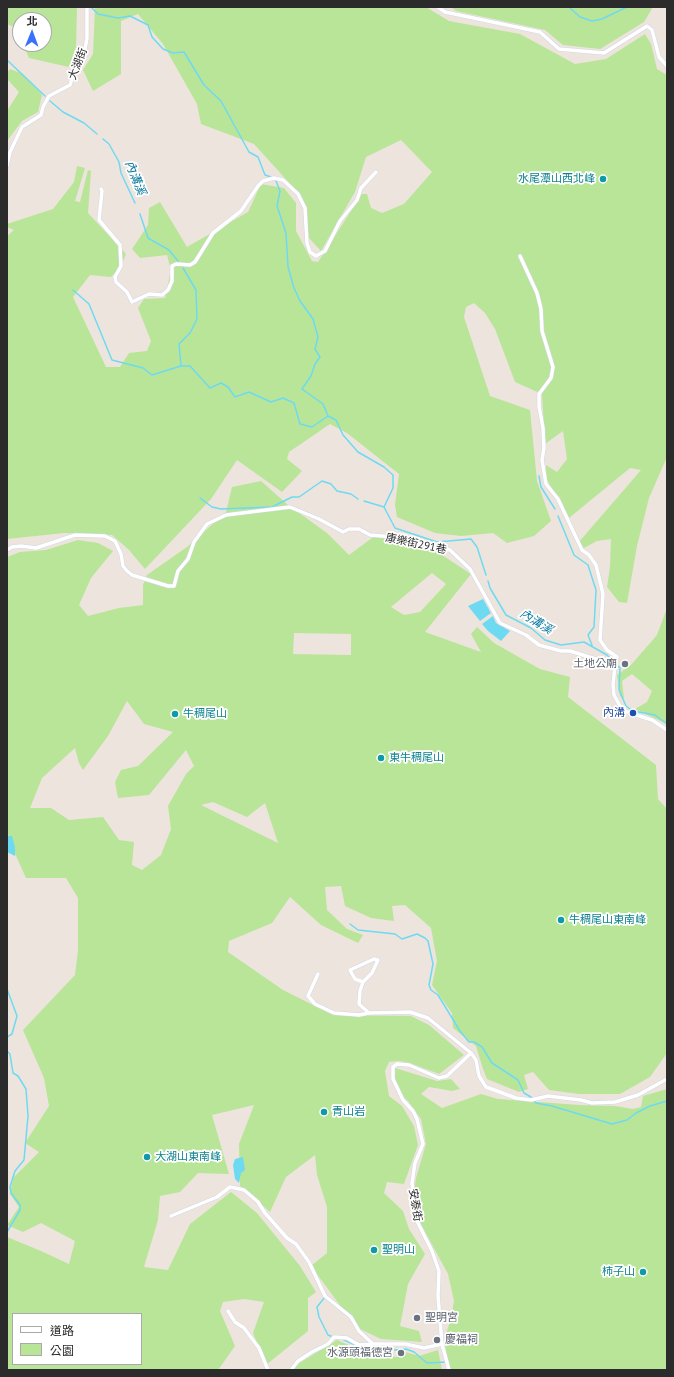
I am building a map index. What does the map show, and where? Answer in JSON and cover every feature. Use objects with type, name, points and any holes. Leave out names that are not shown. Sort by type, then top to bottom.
[{"type":"street","name":"大湖街","points":[[7,166],[10,152],[22,127],[41,115],[43,107],[49,96],[70,85],[76,66],[84,55],[87,38],[87,7]]},
{"type":"street","points":[[438,7],[445,12],[540,32],[559,49],[566,50],[604,53],[647,26],[652,30],[660,57],[667,66]]},
{"type":"street","points":[[101,189],[99,220],[120,245],[121,266],[115,277],[116,282],[128,292],[132,302],[149,294],[162,295],[168,290],[172,281],[172,266],[176,264],[190,265],[195,262],[213,233],[241,211],[258,186],[263,182],[274,178],[283,180],[298,194],[305,208],[307,243],[310,252],[316,256],[325,251],[340,221],[357,200],[361,188],[376,172]]},
{"type":"street","points":[[520,256],[537,293],[541,308],[542,331],[553,367],[551,378],[539,394],[544,448],[542,460],[546,484],[558,499],[582,550],[589,555],[596,565],[603,594],[600,640],[608,650],[617,657],[613,685],[614,695],[620,706],[627,712],[652,720],[667,730]]},
{"type":"street","name":"康樂街291巷","points":[[7,550],[12,547],[21,546],[36,548],[75,535],[105,536],[115,541],[121,554],[123,566],[132,575],[170,587],[174,586],[178,571],[188,560],[194,542],[207,524],[226,515],[290,508],[343,532],[349,529],[359,529],[370,535],[394,538],[450,550],[470,569],[500,623],[526,636],[538,646],[561,651],[570,651],[615,665]]},
{"type":"street","points":[[363,982],[355,979],[350,970],[374,959],[378,960],[372,973],[363,982],[360,991],[360,1004],[369,1013]]},
{"type":"street","points":[[318,974],[308,996],[315,1004],[334,1014],[359,1015],[369,1013],[410,1012],[428,1018],[471,1053],[476,1060],[479,1076],[486,1087],[516,1098],[533,1099],[548,1096],[592,1103],[615,1102],[638,1095],[667,1079]]},
{"type":"street","name":"安泰街","points":[[449,1370],[442,1344],[438,1296],[439,1271],[432,1251],[417,1224],[412,1183],[415,1163],[423,1144],[417,1119],[413,1111],[403,1100],[393,1079],[393,1066],[397,1064],[409,1064],[439,1078],[447,1076],[471,1053]]},
{"type":"street","points":[[172,1216],[217,1197],[230,1187],[244,1190],[258,1202],[265,1213],[287,1238],[296,1244],[309,1262],[325,1296],[351,1317],[360,1331],[373,1344]]},
{"type":"street","points":[[228,1311],[235,1322],[244,1328],[259,1348],[268,1370]]},
{"type":"street","points":[[291,1370],[298,1361],[331,1341],[334,1337],[347,1338],[359,1345],[405,1344],[424,1348],[442,1344]]},
{"type":"green space","points":[[7,7],[77,7],[76,47],[69,67],[29,58],[26,52],[52,52],[52,12],[12,12],[12,26],[7,24]]},
{"type":"green space","points":[[95,7],[426,7],[449,21],[520,34],[575,64],[606,59],[645,34],[651,44],[657,69],[667,75],[667,457],[649,498],[637,546],[627,603],[619,602],[607,587],[610,567],[611,539],[597,541],[584,548],[579,542],[641,470],[630,468],[569,518],[546,478],[546,465],[557,472],[567,459],[563,431],[545,444],[542,394],[515,382],[495,329],[485,313],[474,303],[466,307],[464,317],[490,396],[530,410],[537,481],[551,521],[534,536],[507,543],[493,533],[461,536],[435,533],[397,517],[395,505],[399,474],[347,433],[330,424],[289,452],[287,459],[302,471],[282,492],[237,460],[211,499],[145,569],[129,550],[112,535],[64,533],[7,539],[7,236],[14,230],[7,227],[7,224],[53,209],[74,182],[77,166],[85,168],[75,201],[80,202],[88,170],[91,171],[88,213],[126,254],[121,266],[111,277],[90,275],[73,297],[106,367],[120,367],[129,353],[147,351],[151,341],[138,308],[144,299],[165,298],[171,270],[167,255],[140,258],[132,249],[148,225],[149,208],[160,202],[187,247],[248,212],[261,184],[284,188],[296,203],[296,231],[312,261],[318,262],[362,194],[367,194],[371,208],[382,213],[404,204],[432,172],[401,140],[366,157],[355,192],[321,251],[309,238],[302,197],[254,144],[201,124],[197,104],[163,44],[138,14],[121,21],[121,74],[93,91],[83,70],[93,54]]},
{"type":"green space","points":[[451,7],[653,7],[644,22],[600,49],[563,45],[545,30],[456,11]]},
{"type":"green space","points":[[10,69],[23,74],[42,95],[38,112],[22,121],[7,141],[7,111],[19,92],[7,79],[7,73]]},
{"type":"green space","points":[[261,481],[288,505],[327,533],[349,555],[376,535],[422,542],[471,574],[425,632],[481,652],[471,634],[477,627],[494,643],[540,669],[570,677],[568,697],[656,765],[658,799],[667,809],[667,1053],[650,1077],[620,1094],[579,1094],[549,1090],[533,1072],[524,1075],[528,1089],[519,1092],[487,1079],[476,1046],[453,1028],[452,1013],[432,985],[437,961],[431,928],[405,905],[392,906],[394,921],[371,918],[345,906],[341,886],[325,887],[327,910],[347,929],[363,935],[358,943],[321,925],[290,897],[272,923],[229,941],[228,952],[283,990],[333,1015],[411,1016],[429,1025],[464,1055],[439,1074],[410,1063],[399,1061],[389,1062],[385,1071],[389,1096],[402,1106],[414,1126],[418,1145],[404,1184],[387,1182],[384,1193],[403,1211],[409,1229],[425,1254],[408,1284],[400,1326],[419,1331],[422,1342],[381,1339],[356,1327],[311,1266],[327,1253],[327,1207],[317,1175],[315,1155],[286,1177],[270,1212],[240,1186],[239,1144],[254,1105],[212,1115],[229,1174],[198,1173],[180,1192],[160,1196],[158,1220],[144,1267],[168,1270],[190,1224],[231,1192],[257,1213],[300,1266],[316,1292],[308,1298],[308,1331],[266,1365],[253,1333],[264,1302],[244,1299],[223,1302],[220,1311],[235,1346],[218,1370],[7,1370],[7,1237],[69,1264],[75,1241],[41,1223],[23,1232],[7,1225],[19,1207],[10,1194],[13,1178],[39,1152],[25,1143],[49,1106],[44,1078],[23,1030],[75,975],[78,951],[78,898],[66,878],[26,878],[12,847],[7,831],[7,557],[20,552],[46,550],[78,540],[98,543],[113,551],[91,578],[79,605],[88,616],[119,608],[143,605],[143,585],[147,575],[187,547],[226,512],[232,487]],"holes":[[[432,573],[446,584],[420,612],[404,615],[391,607]],[[294,633],[351,634],[351,655],[293,654]],[[127,701],[144,724],[173,732],[138,766],[121,770],[115,782],[118,798],[149,795],[186,750],[194,766],[186,774],[168,806],[171,829],[161,855],[142,870],[132,865],[134,842],[119,840],[103,817],[69,820],[51,808],[30,808],[42,778],[75,748],[79,763],[83,770],[108,736]],[[213,802],[247,817],[265,803],[278,843],[201,805]]]},
{"type":"green space","points":[[667,608],[667,724],[635,709],[647,702],[652,691],[632,674],[622,681],[624,699],[620,696],[617,675],[631,665],[657,635]]},
{"type":"green space","points":[[395,1068],[437,1081],[451,1079],[460,1089],[452,1091],[429,1087],[421,1094],[442,1108],[481,1094],[498,1099],[615,1106],[633,1109],[641,1107],[643,1096],[667,1089],[667,1370],[450,1370],[444,1341],[450,1321],[458,1314],[452,1312],[454,1301],[448,1274],[416,1215],[413,1202],[416,1178],[426,1144],[421,1119],[408,1101],[398,1092],[392,1074]]},
{"type":"green space","points":[[337,1340],[358,1349],[370,1348],[371,1352],[378,1356],[399,1357],[405,1352],[419,1356],[438,1350],[442,1370],[288,1370]]},
{"type":"water","points":[[483,599],[491,613],[480,621],[468,606]]},
{"type":"water","points":[[493,616],[496,623],[510,631],[501,641],[488,631],[482,624]]},
{"type":"water","points":[[7,836],[12,836],[15,847],[15,856],[7,852]]},
{"type":"water","points":[[243,1157],[245,1170],[241,1173],[239,1183],[235,1179],[233,1165],[235,1159]]},
{"type":"waterway","points":[[569,7],[580,17],[592,21],[602,19],[627,7]]},
{"type":"waterway","points":[[92,8],[98,14],[118,18],[130,16],[148,25],[152,37],[163,49],[173,53],[184,52],[204,85],[221,101],[249,152],[258,157],[265,175],[271,177]]},
{"type":"waterway","name":"內溝溪","points":[[7,60],[45,96]]},
{"type":"waterway","name":"內溝溪","points":[[50,101],[63,112],[84,123],[97,134]]},
{"type":"waterway","name":"內溝溪","points":[[103,139],[109,144],[119,162],[121,173],[135,203]]},
{"type":"waterway","points":[[276,181],[280,191],[277,206],[286,233],[288,267],[294,288],[300,301],[313,319],[318,337],[315,349],[320,357],[315,364],[311,376],[302,389],[323,404],[328,416]]},
{"type":"waterway","name":"內溝溪","points":[[140,214],[148,238],[169,250],[178,261]]},
{"type":"waterway","name":"內溝溪","points":[[181,366],[179,344],[190,333],[197,319],[196,290],[183,268]]},
{"type":"waterway","name":"內溝溪","points":[[73,290],[89,304],[112,360],[143,368],[152,375],[181,366],[190,366],[210,388],[221,383],[228,387],[235,397],[249,392],[271,402],[283,398],[294,403],[300,424],[312,427],[328,416],[336,420],[343,435],[358,452],[384,467],[393,475],[393,488],[384,507],[395,528],[437,542],[471,539],[477,547],[486,575]]},
{"type":"waterway","points":[[539,476],[541,487],[555,509]]},
{"type":"waterway","points":[[200,498],[212,507],[221,509],[272,507],[292,497],[299,497],[322,481],[331,484],[337,491],[351,494],[358,499]]},
{"type":"waterway","points":[[364,501],[384,507]]},
{"type":"waterway","points":[[558,516],[574,555],[588,565],[596,590],[594,627],[588,635],[592,645]]},
{"type":"waterway","name":"內溝溪","points":[[488,581],[490,588],[506,615],[531,628],[545,640],[561,645],[584,642],[607,655],[613,661]]},
{"type":"waterway","name":"內溝溪","points":[[618,666],[620,668],[619,690],[626,706],[633,711],[655,715],[667,724]]},
{"type":"waterway","points":[[350,924],[358,930],[395,934],[402,939],[417,934],[425,938],[428,941],[433,964],[429,985],[431,990],[438,995],[460,1031],[469,1042],[474,1042],[482,1047],[492,1063],[518,1080],[524,1093],[531,1097],[536,1103],[552,1106],[612,1124],[627,1120],[636,1113],[650,1106],[667,1101]]},
{"type":"waterway","points":[[7,989],[17,1016],[12,1034],[7,1037]]},
{"type":"waterway","points":[[7,1051],[10,1054],[13,1073],[18,1076],[26,1089],[28,1116],[24,1160],[15,1171],[10,1187],[11,1193],[20,1205],[20,1210],[7,1232]]},
{"type":"waterway","points":[[325,1297],[317,1307],[319,1317],[328,1335],[333,1337]]},
{"type":"waterway","points":[[342,1339],[362,1348],[384,1351],[406,1349],[414,1352],[427,1363],[447,1362]]},
{"type":"place","name":"水尾潭山西北峰","points":[[603,179]]},
{"type":"place","name":"土地公廟","points":[[625,664]]},
{"type":"place","name":"內溝","points":[[633,713]]},
{"type":"place","name":"牛稠尾山","points":[[175,714]]},
{"type":"place","name":"東牛稠尾山","points":[[381,758]]},
{"type":"place","name":"牛稠尾山東南峰","points":[[561,920]]},
{"type":"place","name":"青山岩","points":[[324,1112]]},
{"type":"place","name":"大湖山東南峰","points":[[147,1157]]},
{"type":"place","name":"聖明山","points":[[374,1250]]},
{"type":"place","name":"柿子山","points":[[643,1272]]},
{"type":"place","name":"聖明宮","points":[[417,1318]]},
{"type":"place","name":"慶福祠","points":[[437,1340]]},
{"type":"place","name":"水源頭福德宮","points":[[401,1353]]}]
